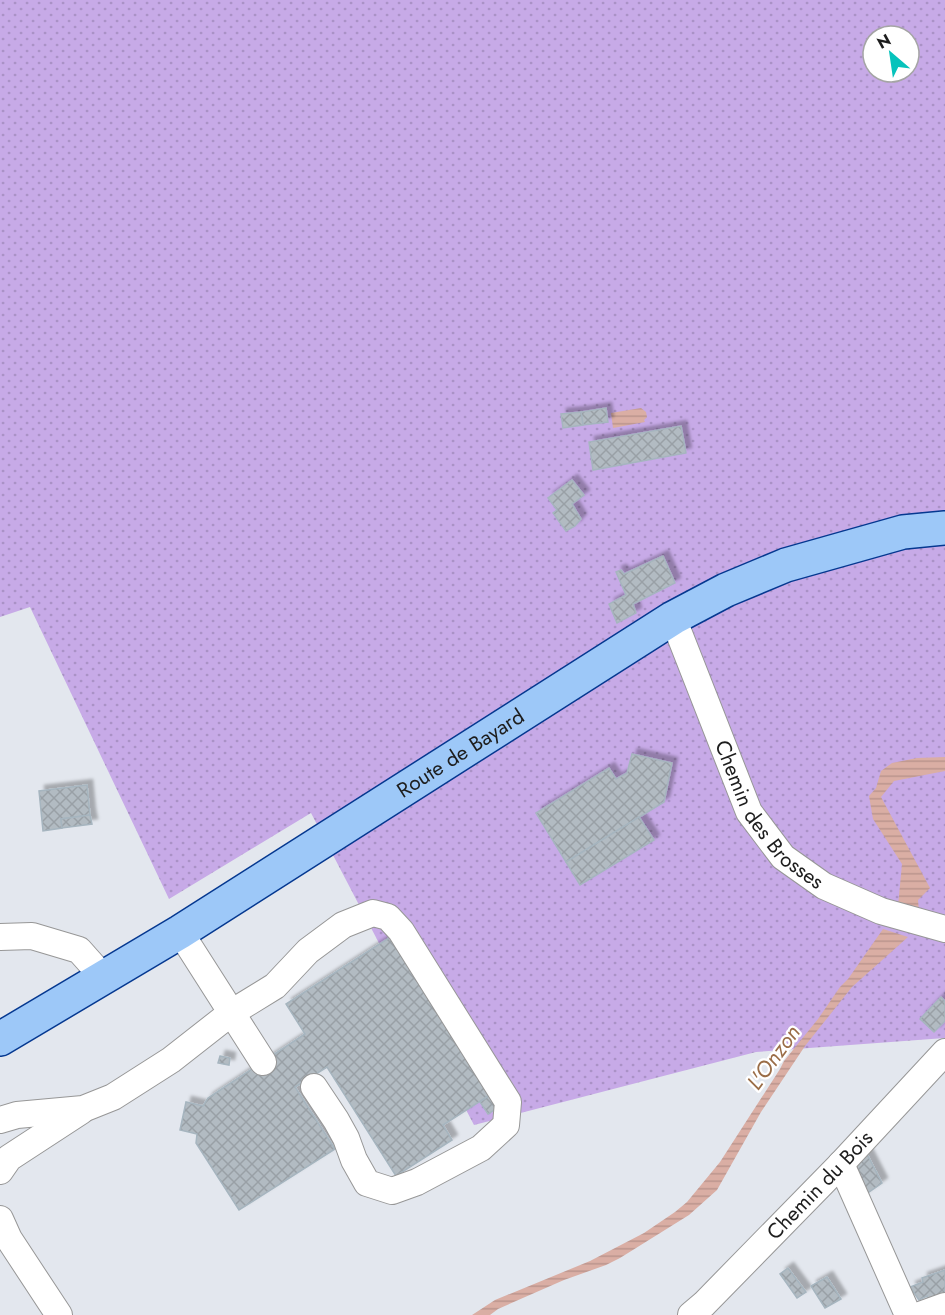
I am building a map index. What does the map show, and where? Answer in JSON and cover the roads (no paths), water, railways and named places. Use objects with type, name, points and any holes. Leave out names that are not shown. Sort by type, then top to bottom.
[{"type":"main road","name":"Route de Bayard","points":[[0,1039],[180,932],[673,618],[726,590],[786,565],[903,532],[945,528]]},
{"type":"street","name":"Chemin des Brosses","points":[[673,618],[749,812],[783,857],[824,886],[880,911],[945,929]]},
{"type":"street","points":[[0,1171],[9,1158],[83,1109],[113,1097],[171,1060],[231,1013],[275,986],[308,951],[343,925],[373,913],[388,917],[401,931],[508,1102],[506,1125],[481,1148],[417,1182],[392,1191],[367,1183],[336,1119],[314,1087]]},
{"type":"street","points":[[180,932],[263,1062]]},
{"type":"street","points":[[0,937],[32,936],[80,950],[103,977]]},
{"type":"street","name":"Chemin du Bois","points":[[691,1315],[841,1164],[945,1052]]},
{"type":"street","points":[[0,1120],[17,1115],[83,1109]]},
{"type":"street","points":[[841,1164],[908,1315]]},
{"type":"street","points":[[0,1219],[9,1239],[59,1315]]},
{"type":"street","points":[[920,1315],[945,1306]]},
{"type":"water label","name":"L'Onzon","points":[[773,1057]]}]
